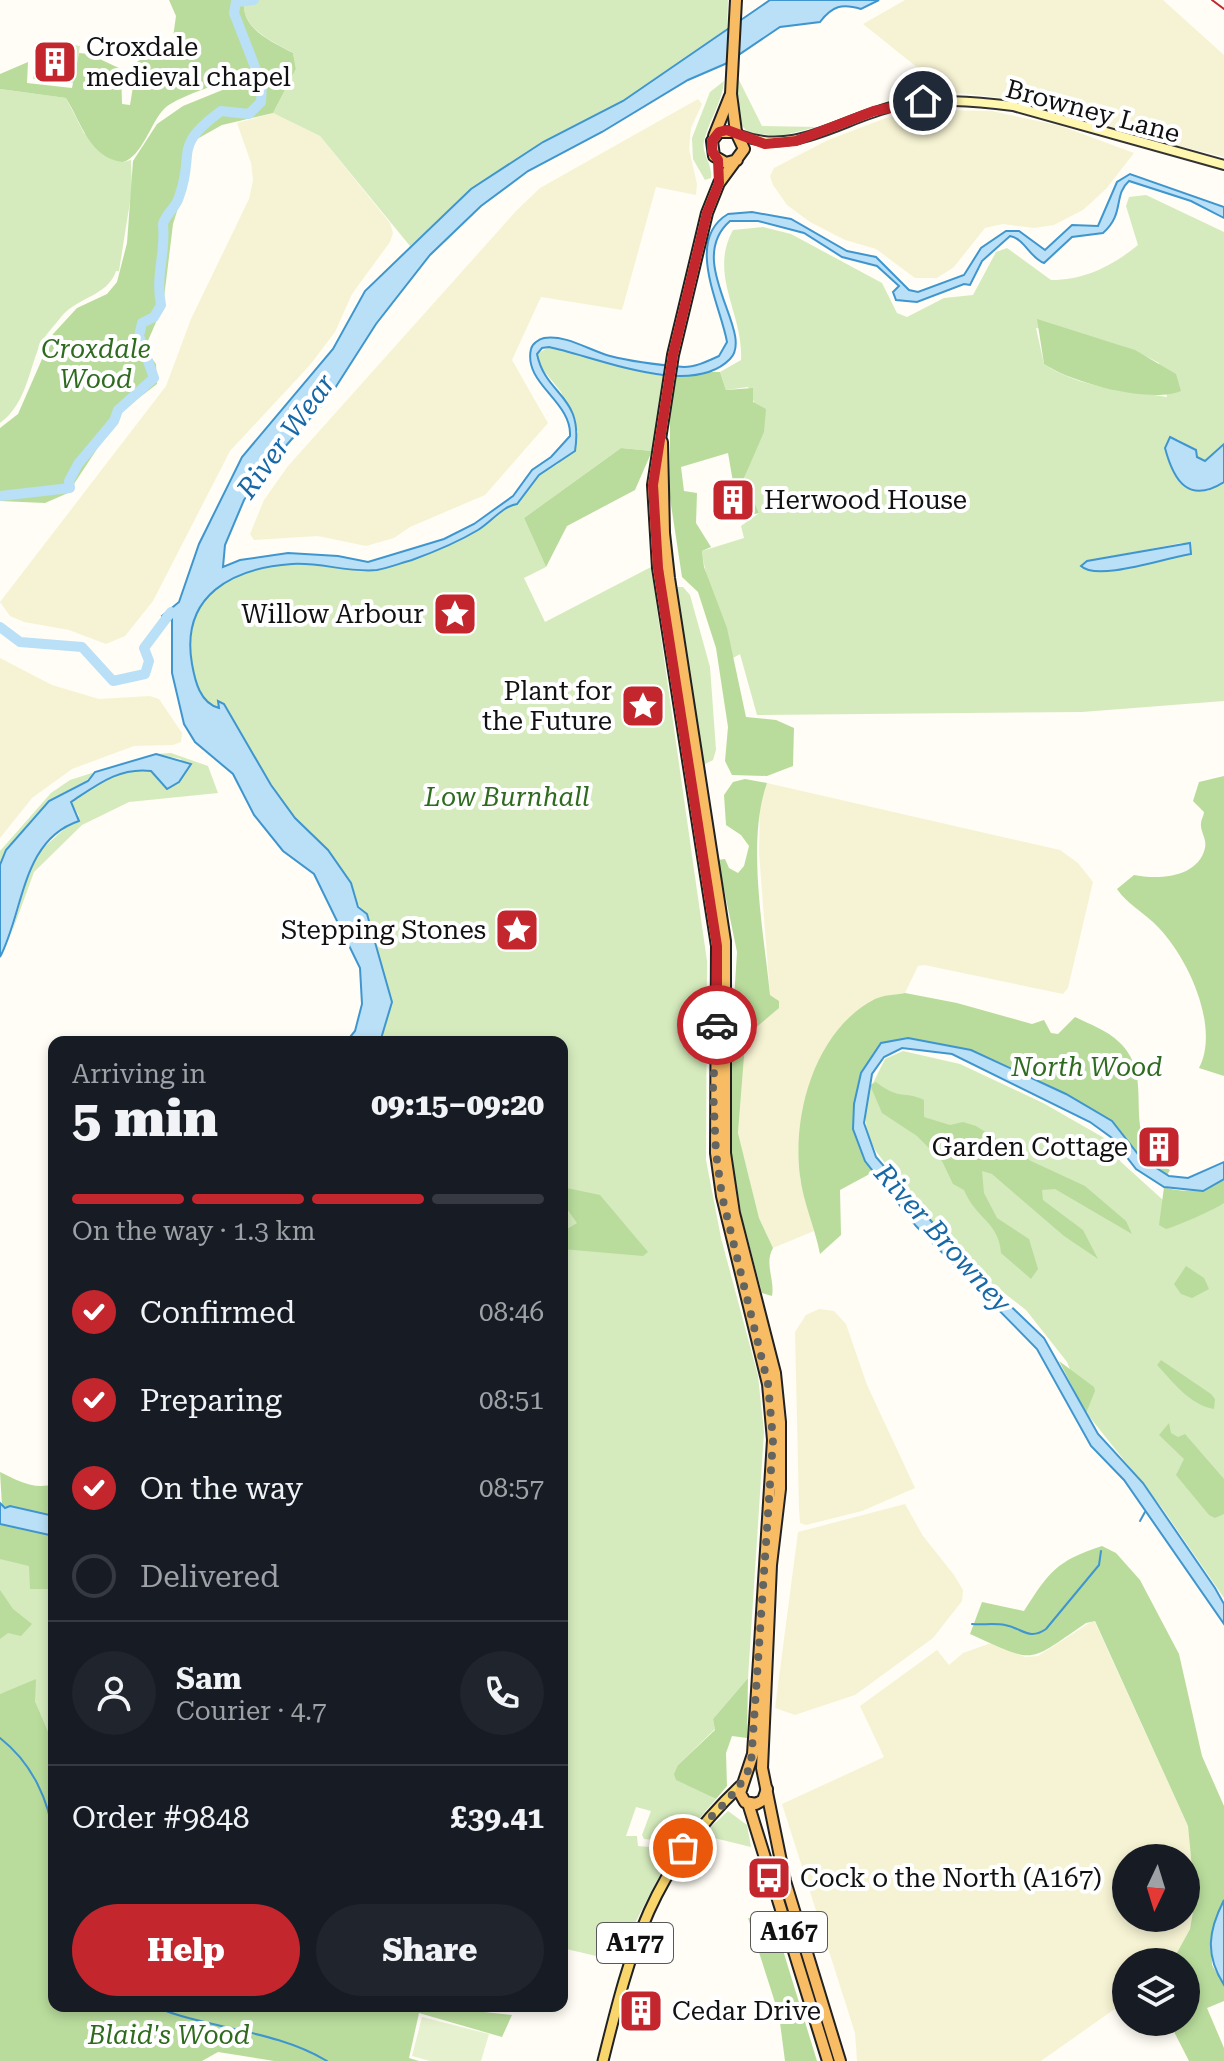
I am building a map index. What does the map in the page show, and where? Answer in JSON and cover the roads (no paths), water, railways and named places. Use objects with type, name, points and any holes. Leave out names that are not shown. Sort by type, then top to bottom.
[{"type":"highway","points":[[718,160],[730,163],[738,158],[744,144],[738,134],[731,94],[736,0]]},
{"type":"highway","points":[[714,136],[731,94]]},
{"type":"highway","points":[[714,136],[723,130],[738,134]]},
{"type":"highway","name":"A167","points":[[714,136],[712,151],[718,160],[719,183]]},
{"type":"highway","name":"A167","points":[[738,158],[719,183],[707,213],[673,355],[653,485],[657,557],[717,946],[716,1153],[722,1196],[768,1384],[773,1440],[753,1754],[742,1783]]},
{"type":"highway","name":"A167","points":[[662,420],[666,548],[725,941],[725,1153],[734,1213],[772,1360],[780,1422],[780,1489],[771,1565],[762,1759],[785,1881],[840,2061]]},
{"type":"highway","points":[[753,1777],[766,1785],[763,1800],[747,1803],[740,1796],[742,1783],[753,1777]]},
{"type":"highway","name":"A167","points":[[747,1803],[828,2061]]},
{"type":"main road","name":"Browney Lane","points":[[765,144],[796,141],[896,106],[950,100],[1013,106],[1224,165]]},
{"type":"main road","points":[[738,134],[765,144]]},
{"type":"main road","points":[[738,158],[765,144]]},
{"type":"main road","name":"A177","points":[[603,2061],[643,1922],[683,1848],[742,1783]]},
{"type":"main road","points":[[721,1805],[747,1803]]},
{"type":"water","name":"River Wear","points":[[770,0],[879,0],[861,9],[838,7],[820,22],[780,27],[725,64],[688,80],[602,132],[528,171],[481,206],[430,255],[376,324],[330,396],[276,457],[244,500],[225,545],[223,567],[240,560],[288,553],[338,556],[368,562],[444,539],[474,524],[513,496],[532,470],[551,457],[570,436],[564,413],[540,383],[530,361],[532,347],[542,339],[560,338],[610,356],[684,367],[719,356],[727,342],[709,274],[708,240],[715,225],[728,214],[752,212],[791,219],[847,251],[876,257],[909,290],[918,292],[964,275],[981,248],[1006,231],[1019,231],[1045,250],[1072,225],[1098,226],[1117,182],[1130,174],[1224,207],[1224,218],[1191,201],[1129,181],[1121,192],[1114,219],[1103,233],[1072,237],[1044,263],[1010,236],[982,261],[970,285],[964,284],[917,302],[896,300],[893,292],[899,286],[877,266],[842,257],[804,233],[758,221],[730,221],[718,238],[714,256],[716,276],[734,332],[736,347],[730,359],[713,370],[692,375],[668,375],[617,366],[549,347],[542,348],[537,354],[542,368],[574,418],[575,451],[539,475],[517,504],[454,543],[386,568],[356,570],[292,564],[250,572],[231,579],[215,590],[194,620],[190,640],[192,664],[200,690],[213,705],[219,708],[218,701],[224,704],[271,785],[295,818],[328,850],[351,883],[358,907],[367,914],[392,1002],[382,1036],[351,1036],[362,1004],[360,968],[314,874],[283,851],[254,815],[233,774],[195,742],[184,724],[172,673],[172,619],[165,623],[162,616],[179,602],[199,544],[242,457],[333,349],[365,291],[471,189],[543,142],[623,101]]},
{"type":"water","points":[[1170,437],[1196,450],[1197,457],[1205,461],[1224,444],[1224,482],[1201,491],[1185,486],[1173,471],[1165,448]]},
{"type":"water","points":[[1190,543],[1191,554],[1133,567],[1102,571],[1081,566],[1087,561]]},
{"type":"water","points":[[156,754],[191,764],[179,782],[167,789],[151,771],[139,770],[109,779],[71,802],[79,821],[60,830],[35,861],[0,957],[0,865],[6,850],[49,801],[88,781],[95,772]]},
{"type":"water","name":"River Browney","points":[[908,1038],[971,1050],[1066,1094],[1112,1121],[1141,1158],[1169,1176],[1188,1178],[1224,1162],[1224,1179],[1203,1191],[1164,1187],[1136,1169],[1112,1138],[1090,1122],[952,1054],[902,1048],[884,1057],[872,1074],[864,1123],[876,1157],[975,1272],[1044,1338],[1098,1434],[1143,1483],[1215,1588],[1224,1604],[1224,1624],[1124,1480],[1091,1446],[1037,1349],[916,1226],[865,1161],[853,1129],[854,1104],[861,1073],[881,1043]]},
{"type":"water","points":[[0,1503],[5,1508],[10,1506],[48,1515],[48,1535],[0,1524]]},
{"type":"water","points":[[1224,1900],[1224,1985],[1214,1963],[1211,1943]]},
{"type":"waterway","points":[[0,496],[70,488],[69,481],[78,464],[114,421],[118,410],[154,378],[139,336],[142,323],[154,317],[161,305],[159,284],[163,224],[176,204],[184,182],[190,142],[221,111],[249,114],[261,102],[262,85],[234,13],[236,2],[254,0]]},
{"type":"waterway","points":[[0,627],[20,642],[82,647],[113,681],[145,674],[149,661],[144,648],[171,612]]},
{"type":"waterway","points":[[1140,1521],[1145,1512]]},
{"type":"waterway","points":[[972,1624],[1001,1624],[1030,1634],[1046,1629],[1099,1565],[1101,1551]]},
{"type":"waterway","points":[[0,1738],[30,1771],[48,1810]]},
{"type":"waterway","points":[[170,2012],[285,2042],[327,2061]]},
{"type":"railway","points":[[1212,0],[1224,9]]},
{"type":"place","name":"Croxdale medieval chapel","points":[[55,62]]},
{"type":"place","name":"Herwood House","points":[[733,500]]},
{"type":"place","name":"Willow Arbour","points":[[455,614]]},
{"type":"place","name":"Plant for the Future","points":[[643,706]]},
{"type":"place","name":"Stepping Stones","points":[[517,930]]},
{"type":"place","name":"Garden Cottage","points":[[1159,1147]]},
{"type":"place","name":"Cock o the North (A167)","points":[[769,1878]]},
{"type":"place","name":"Cedar Drive","points":[[641,2011]]},
{"type":"park label","name":"Croxdale Wood","points":[[96,364]]},
{"type":"park label","name":"Low Burnhall","points":[[507,797]]},
{"type":"park label","name":"North Wood","points":[[1087,1067]]},
{"type":"park label","name":"Blaid's Wood","points":[[169,2035]]}]
